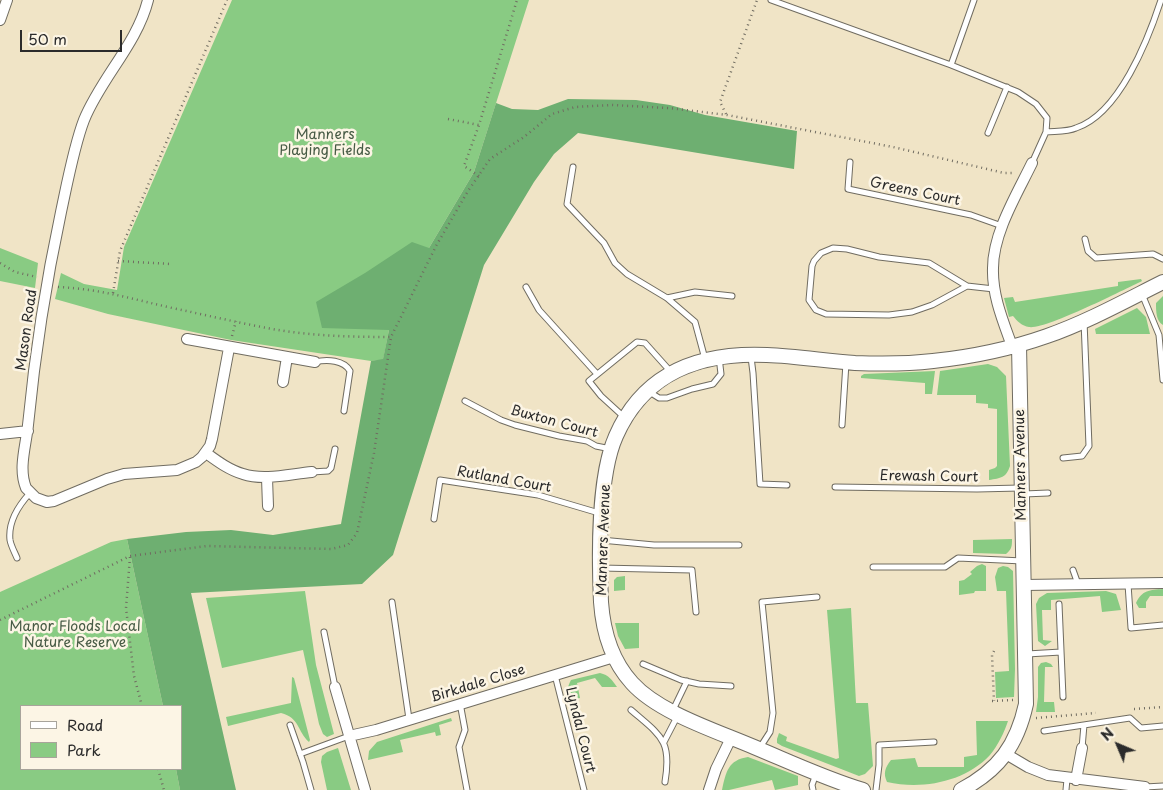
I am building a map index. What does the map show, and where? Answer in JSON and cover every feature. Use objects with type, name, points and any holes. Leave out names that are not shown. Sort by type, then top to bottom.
[{"type":"street","name":"Mason Road","points":[[30,493],[24,484],[22,469],[47,283],[64,197],[84,121],[95,98],[141,22],[148,0]]},
{"type":"street","points":[[0,20],[4,5]]},
{"type":"street","name":"Manners Avenue","points":[[961,790],[987,774],[1006,754],[1017,734],[1026,700],[1022,491],[1015,346],[1000,311],[992,268],[1002,226],[1032,164]]},
{"type":"street","name":"Manners Avenue","points":[[863,790],[816,773],[662,707],[639,690],[624,673],[614,657],[603,624],[601,540],[605,481],[615,438],[626,418],[640,398],[671,373],[682,367],[712,358],[767,355],[887,364],[933,361],[973,355],[1015,346],[1048,336],[1084,321],[1163,282]]},
{"type":"street","points":[[187,339],[316,362]]},
{"type":"street","points":[[30,493],[42,501],[54,501],[124,474],[177,470],[196,462],[206,453],[212,439],[229,348]]},
{"type":"street","points":[[283,382],[287,357]]},
{"type":"street","points":[[0,434],[28,432]]},
{"type":"street","points":[[206,453],[242,474],[267,478],[312,472]]},
{"type":"street","points":[[267,478],[268,506]]},
{"type":"street","points":[[1024,585],[1163,583]]},
{"type":"street","name":"Birkdale Close","points":[[349,736],[376,730],[614,657]]},
{"type":"street","points":[[335,687],[364,790]]},
{"type":"street","points":[[709,790],[716,769],[732,738]]},
{"type":"street","points":[[1071,779],[1082,748]]},
{"type":"street","points":[[1006,754],[1038,772],[1071,779],[1145,787]]},
{"type":"lane","points":[[771,0],[951,65],[1018,92],[1036,104],[1047,118],[1046,132],[1032,164]]},
{"type":"lane","points":[[951,65],[974,0]]},
{"type":"lane","points":[[1046,132],[1076,129],[1105,110],[1129,75],[1161,0]]},
{"type":"lane","points":[[988,134],[1007,88]]},
{"type":"lane","name":"Greens Court","points":[[850,162],[848,189],[971,215],[1002,226]]},
{"type":"lane","points":[[573,167],[567,204],[604,243],[615,263],[621,269],[667,298],[695,322],[721,374],[713,384],[667,398],[659,398],[648,391]]},
{"type":"lane","points":[[1085,239],[1088,251],[1096,258],[1153,254],[1163,259]]},
{"type":"lane","points":[[967,286],[921,310],[904,314],[826,314],[816,310],[809,300],[814,261],[821,253],[837,247],[879,257],[929,263],[967,286],[995,289]]},
{"type":"lane","points":[[526,287],[539,310],[597,374]]},
{"type":"lane","points":[[667,298],[695,292],[732,296]]},
{"type":"lane","points":[[1141,293],[1159,335],[1163,380]]},
{"type":"lane","points":[[1063,458],[1082,456],[1089,446],[1084,321]]},
{"type":"lane","points":[[626,418],[601,396],[589,381],[637,342],[645,343],[671,373]]},
{"type":"lane","points":[[750,355],[753,373],[760,484],[787,485]]},
{"type":"lane","points":[[316,362],[324,360],[346,364],[349,367],[344,410]]},
{"type":"lane","points":[[842,425],[846,362]]},
{"type":"lane","name":"Buxton Court","points":[[465,401],[501,420],[612,449]]},
{"type":"lane","points":[[312,472],[328,471],[331,468],[335,449]]},
{"type":"lane","name":"Rutland Court","points":[[434,519],[440,480],[538,495],[602,513]]},
{"type":"lane","name":"Erewash Court","points":[[835,487],[976,489],[1048,493]]},
{"type":"lane","points":[[17,558],[10,539],[13,521],[18,506],[30,493]]},
{"type":"lane","points":[[601,540],[654,545],[740,545]]},
{"type":"lane","points":[[873,567],[945,567],[958,558],[1023,562]]},
{"type":"lane","points":[[601,568],[692,570],[696,612]]},
{"type":"lane","points":[[1073,570],[1078,584]]},
{"type":"lane","points":[[1128,584],[1131,628],[1163,625]]},
{"type":"lane","points":[[759,749],[770,732],[773,713],[762,602],[817,597]]},
{"type":"lane","points":[[392,602],[409,719]]},
{"type":"lane","points":[[1059,604],[1063,698]]},
{"type":"lane","points":[[324,632],[335,687]]},
{"type":"lane","points":[[1026,654],[1061,652]]},
{"type":"lane","points":[[643,664],[672,677],[687,681],[731,686]]},
{"type":"lane","name":"Lyndal Court","points":[[555,675],[584,790]]},
{"type":"lane","points":[[664,742],[687,681]]},
{"type":"lane","points":[[460,704],[465,730],[459,747],[467,790]]},
{"type":"lane","points":[[631,710],[659,734],[664,742],[668,764],[665,782]]},
{"type":"lane","points":[[1044,731],[1130,718],[1141,728],[1163,726]]},
{"type":"lane","points":[[290,725],[310,790]]},
{"type":"lane","points":[[1082,748],[1084,725]]},
{"type":"lane","points":[[300,754],[349,736]]},
{"type":"lane","points":[[876,790],[879,745],[934,742]]},
{"type":"lane","points":[[813,790],[812,784],[816,773]]},
{"type":"lane","points":[[1066,790],[1071,779]]},
{"type":"lane","points":[[1145,787],[1163,786]]},
{"type":"path","points":[[113,293],[120,251],[227,0]]},
{"type":"path","points":[[479,176],[464,166],[480,125],[517,0]]},
{"type":"path","points":[[727,115],[720,102],[757,0]]},
{"type":"path","points":[[0,620],[130,556],[207,546],[330,549],[348,545],[357,533],[374,453],[391,337],[436,246],[490,159],[524,137],[552,114],[575,107],[611,105],[669,108],[727,115],[893,147],[1004,173],[1016,173],[1026,176]]},
{"type":"path","points":[[448,119],[480,125]]},
{"type":"path","points":[[118,261],[171,264]]},
{"type":"path","points":[[0,263],[15,272],[34,276],[57,287],[86,288],[113,293],[278,330],[356,337],[391,337]]},
{"type":"path","points":[[130,556],[126,608],[134,676],[142,705]]},
{"type":"path","points":[[994,651],[992,656],[993,701],[1026,700]]},
{"type":"path","points":[[1126,710],[1163,707]]},
{"type":"path","points":[[1022,719],[1097,712]]},
{"type":"path","points":[[158,770],[164,790]]},
{"type":"green space","name":"Manners Playing Fields","points":[[232,0],[529,0],[474,172],[429,248],[389,330],[383,360],[371,361],[231,340],[108,314],[55,299],[61,273],[84,284],[117,290],[124,247]]},
{"type":"green space","points":[[568,99],[636,100],[670,105],[705,115],[797,131],[794,169],[578,133],[554,154],[534,182],[484,265],[393,555],[362,584],[191,593],[236,790],[180,790],[176,770],[182,770],[182,705],[163,705],[127,539],[186,532],[231,530],[273,535],[341,524],[371,361],[383,359],[389,330],[322,328],[316,302],[412,242],[429,248],[474,172],[496,103],[512,109],[538,110]]},
{"type":"green space","points":[[0,248],[38,263],[35,288],[0,281]]},
{"type":"green space","points":[[1141,279],[1142,281],[1084,308],[1038,326],[1029,327],[1020,323],[1013,316],[1009,317],[1004,298],[1013,297],[1015,302],[1118,286],[1118,282]]},
{"type":"green space","points":[[1163,296],[1163,325],[1156,312],[1156,303]]},
{"type":"green space","points":[[1137,308],[1146,317],[1150,334],[1096,334],[1095,329]]},
{"type":"green space","points":[[988,364],[997,367],[1006,376],[1010,466],[1007,473],[1002,477],[989,480],[989,470],[997,466],[997,409],[988,408],[988,404],[976,403],[976,395],[937,395],[940,371]]},
{"type":"green space","points":[[935,371],[932,394],[925,394],[925,383],[861,378],[864,374]]},
{"type":"green space","name":"Manor Floods Local Nature Reserve","points":[[127,539],[163,705],[20,705],[20,770],[176,770],[180,790],[0,790],[0,592],[111,542]]},
{"type":"green space","points":[[1012,539],[1011,547],[1006,554],[973,553],[973,540]]},
{"type":"green space","points":[[982,564],[986,566],[986,591],[975,591],[974,593],[959,595],[959,581],[964,580],[972,574],[970,572]]},
{"type":"green space","points":[[1003,566],[1013,571],[1014,697],[996,698],[995,672],[1009,671],[1006,591],[997,591],[995,577],[998,568]]},
{"type":"green space","points":[[625,576],[625,590],[614,591],[614,580],[617,577]]},
{"type":"green space","points":[[1163,589],[1163,596],[1150,596],[1146,602],[1146,608],[1139,608],[1136,603],[1141,595],[1150,590]]},
{"type":"green space","points":[[305,591],[316,665],[334,734],[327,737],[323,734],[319,724],[303,650],[222,668],[206,598]]},
{"type":"green space","points":[[1106,591],[1116,594],[1121,610],[1102,612],[1100,596],[1051,600],[1051,610],[1042,610],[1043,640],[1052,641],[1045,646],[1038,641],[1036,604],[1039,598],[1047,593]]},
{"type":"green space","points":[[851,608],[856,703],[868,703],[873,766],[865,774],[859,776],[777,743],[779,733],[787,737],[786,741],[836,759],[839,758],[827,610]]},
{"type":"green space","points":[[615,623],[639,623],[639,648],[625,649],[618,636]]},
{"type":"green space","points":[[1046,662],[1053,667],[1045,667],[1044,702],[1054,702],[1055,712],[1036,712],[1038,667],[1041,663]]},
{"type":"green space","points":[[600,673],[608,676],[617,687],[602,687],[595,678],[577,683],[580,698],[569,701],[567,690],[571,680]]},
{"type":"green space","points":[[292,677],[294,678],[309,742],[295,721],[281,713],[228,726],[226,717],[291,703]]},
{"type":"green space","points":[[451,718],[452,721],[439,725],[441,735],[436,736],[435,732],[400,740],[403,752],[368,760],[369,751],[377,742]]},
{"type":"green space","points":[[976,721],[1008,721],[996,747],[980,764],[956,778],[942,782],[914,785],[887,782],[885,771],[891,760],[915,758],[918,767],[964,767],[964,757],[977,755]]},
{"type":"green space","points":[[338,748],[351,790],[327,790],[321,762],[322,756]]},
{"type":"green space","points":[[748,757],[798,776],[798,785],[775,790],[772,780],[722,790],[727,772],[732,764]]}]
